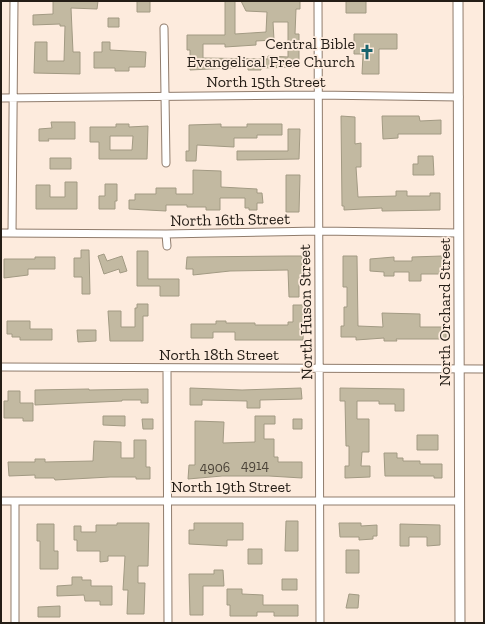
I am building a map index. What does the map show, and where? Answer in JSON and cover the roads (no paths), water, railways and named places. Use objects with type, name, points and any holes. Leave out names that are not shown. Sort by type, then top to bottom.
[{"type":"street","points":[[12,232],[14,1]]},
{"type":"street","name":"North Huson Street","points":[[318,1],[317,95],[320,368],[320,623]]},
{"type":"street","name":"North Orchard Street","points":[[458,1],[460,623]]},
{"type":"street","points":[[164,28],[166,163]]},
{"type":"street","name":"North 15th Street","points":[[1,98],[165,95],[459,97]]},
{"type":"street","name":"North 16th Street","points":[[1,233],[166,234],[319,231],[459,232]]},
{"type":"street","points":[[166,234],[167,246]]},
{"type":"street","name":"North 18th Street","points":[[1,367],[484,368]]},
{"type":"street","points":[[167,368],[168,623]]},
{"type":"street","name":"North 19th Street","points":[[1,501],[460,501]]},
{"type":"street","points":[[15,501],[15,623]]},
{"type":"place","name":"Central Bible Evangelical Free Church","points":[[367,52]]}]
